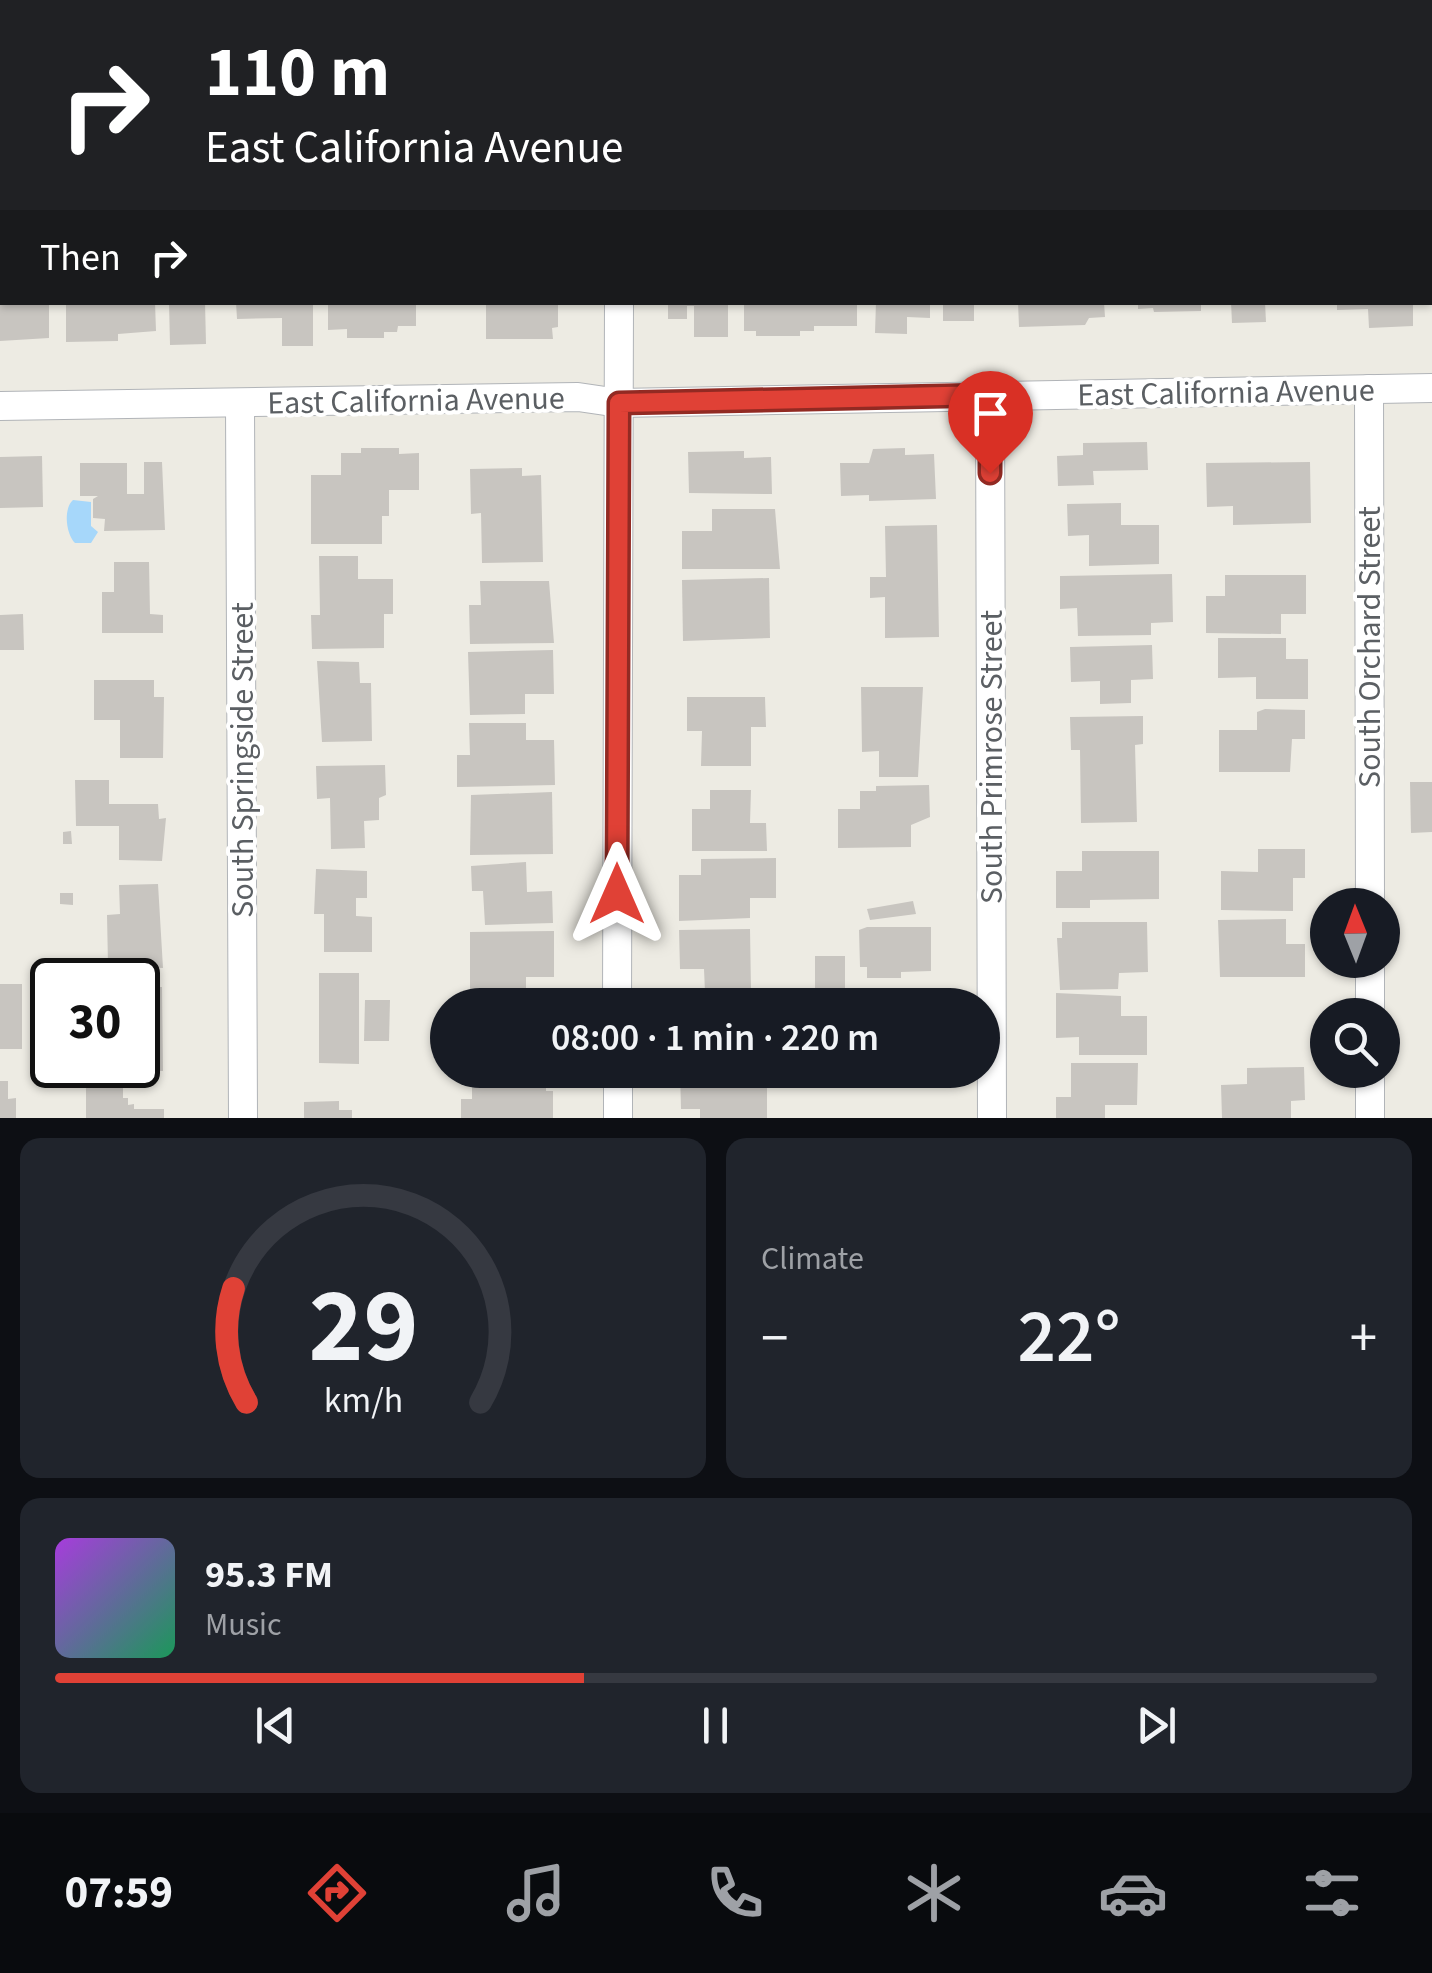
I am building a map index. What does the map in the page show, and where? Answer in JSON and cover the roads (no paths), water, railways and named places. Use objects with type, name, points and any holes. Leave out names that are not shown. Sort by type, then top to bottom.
[{"type":"street","points":[[617,988],[619,305]]},
{"type":"street","name":"East California Avenue","points":[[0,406],[578,397],[619,403],[1432,388]]},
{"type":"street","name":"South Orchard Street","points":[[1369,390],[1370,888]]},
{"type":"street","name":"South Primrose Street","points":[[990,395],[992,1118]]},
{"type":"street","name":"South Springside Street","points":[[240,403],[243,1118]]},
{"type":"street","points":[[618,1088],[618,1118]]},
{"type":"street","points":[[1370,1088],[1370,1118]]},
{"type":"water","points":[[73,500],[91,502],[91,526],[98,532],[91,543],[75,543],[69,534],[67,515]]}]
